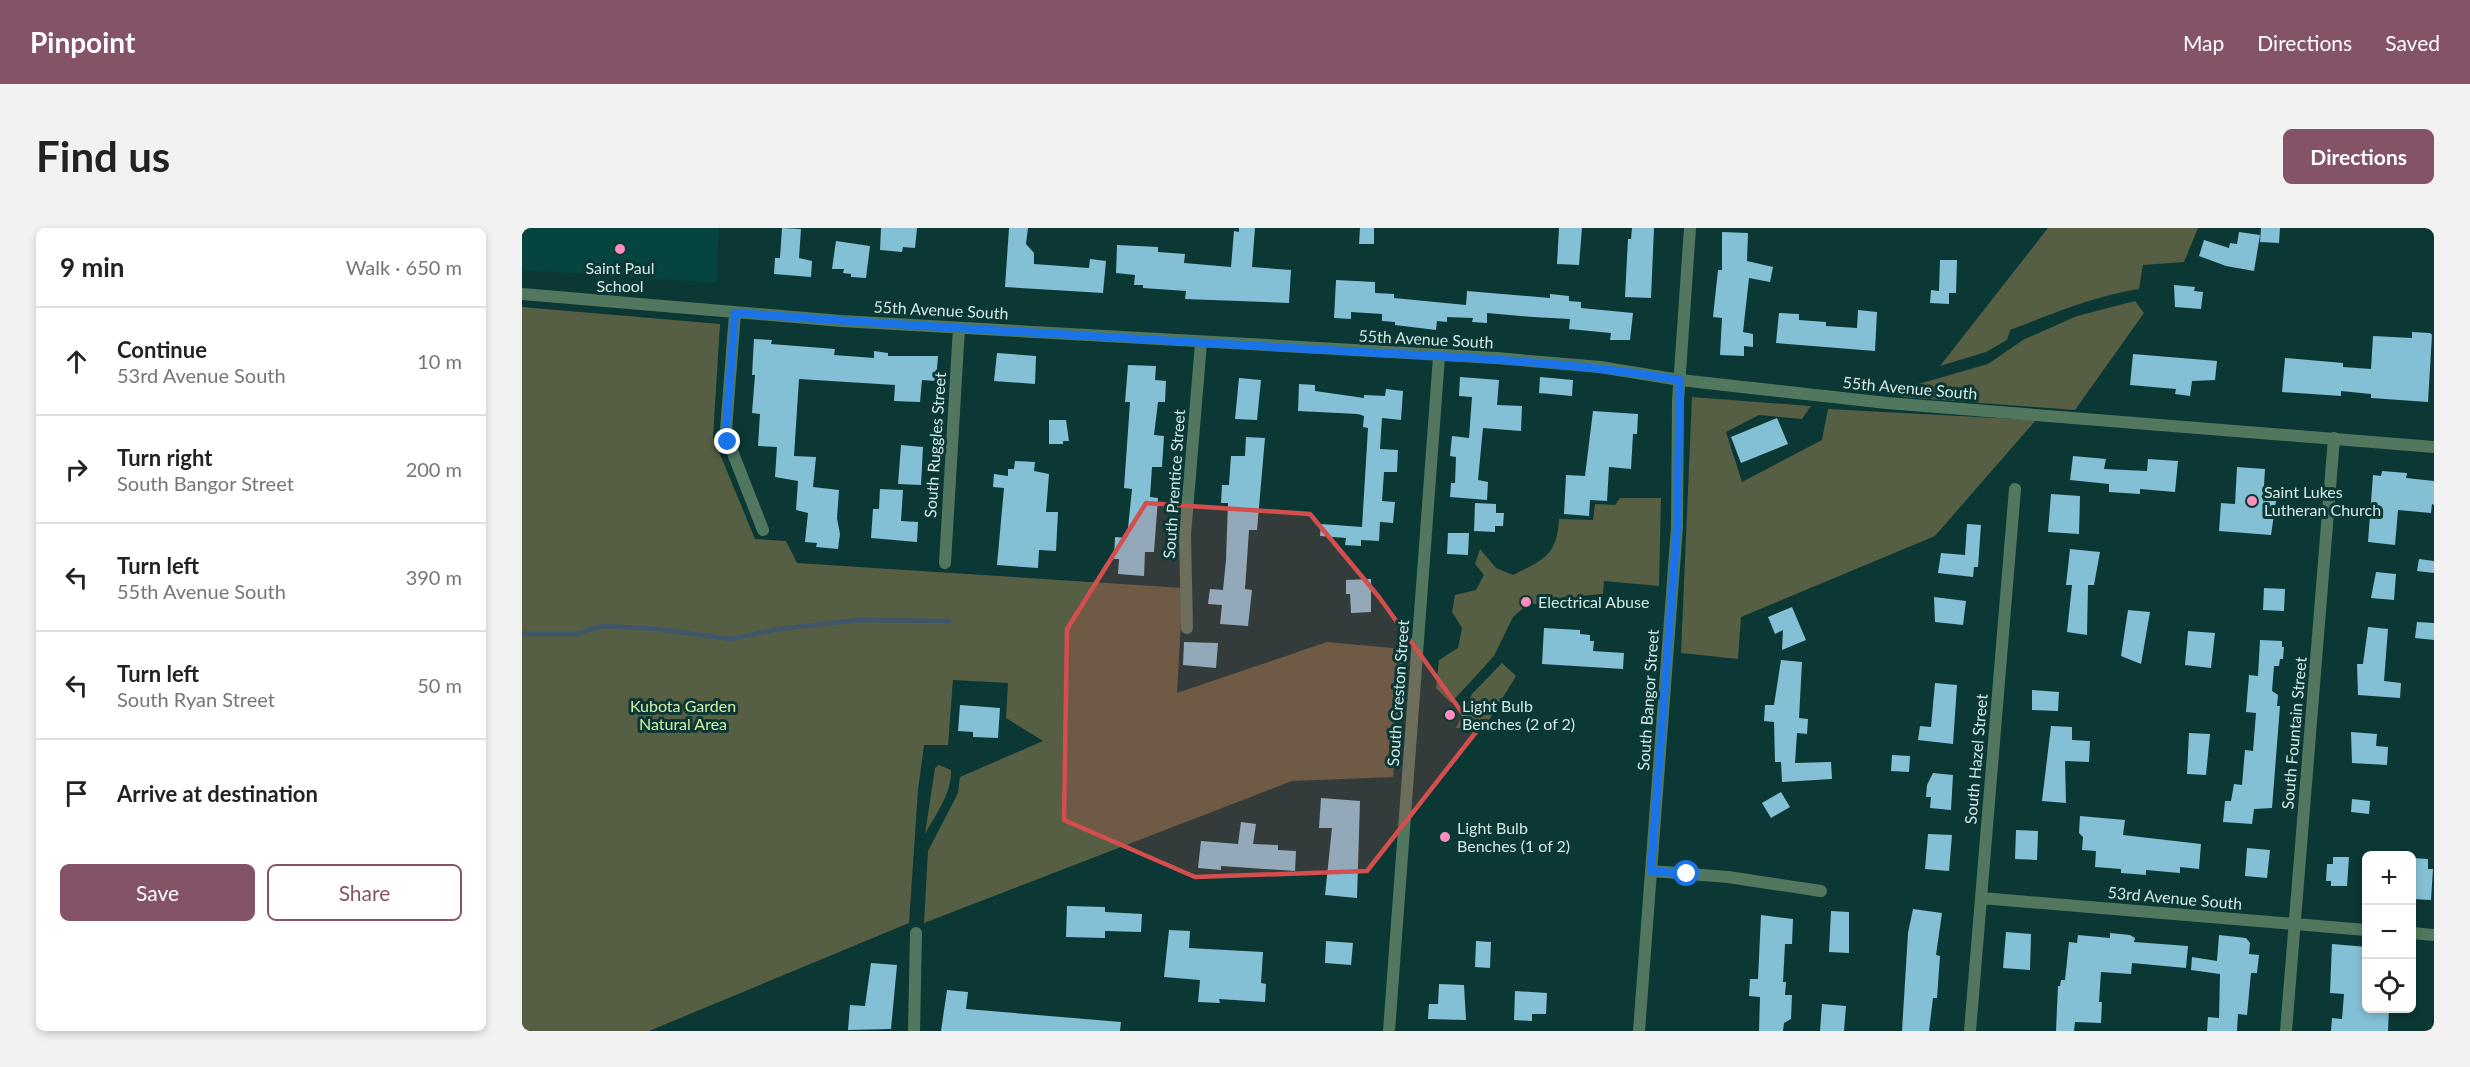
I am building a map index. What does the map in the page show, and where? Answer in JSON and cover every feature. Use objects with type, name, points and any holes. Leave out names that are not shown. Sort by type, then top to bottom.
[{"type":"street","name":"South Bangor Street","points":[[1639,1031],[1677,527],[1680,380],[1690,228]]},
{"type":"street","name":"55th Avenue South","points":[[522,294],[735,313],[1600,367],[1680,380],[1887,403],[2434,447]]},
{"type":"street","points":[[735,313],[726,430],[731,449],[763,530]]},
{"type":"street","name":"South Ruggles Street","points":[[945,563],[959,328]]},
{"type":"street","name":"South Prentice Street","points":[[1187,628],[1185,535],[1201,343]]},
{"type":"street","name":"South Creston Street","points":[[1389,1031],[1439,357]]},
{"type":"street","name":"South Fountain Street","points":[[2286,1031],[2334,438]]},
{"type":"street","name":"South Hazel Street","points":[[1970,1031],[2015,489]]},
{"type":"street","points":[[1651,871],[1728,877],[1821,891]]},
{"type":"street","name":"53rd Avenue South","points":[[1981,898],[2362,930]]},
{"type":"street","points":[[914,1031],[916,933]]},
{"type":"street","points":[[2416,933],[2434,935]]},
{"type":"highlighted area","points":[[1146,503],[1310,514],[1379,597],[1476,732],[1367,871],[1195,877],[1064,820],[1067,629]]},
{"type":"shaded area","name":"Saint Paul School","points":[[522,228],[719,228],[716,283],[522,270]]},
{"type":"green space","points":[[2048,228],[2198,228],[2184,262],[2143,265],[2139,289],[2090,301],[2041,318],[2010,330],[2007,340],[1986,352],[1940,366]]},
{"type":"green space","points":[[2135,301],[2144,313],[2075,410],[1903,397],[1915,385],[1988,364],[2023,340],[2077,316]]},
{"type":"green space","name":"Kubota Garden Natural Area","points":[[522,307],[720,324],[713,437],[755,539],[786,541],[797,563],[1183,588],[1177,693],[1327,642],[1403,649],[1393,777],[1292,781],[924,923],[928,851],[958,793],[960,777],[1043,741],[1006,718],[1008,683],[953,680],[948,745],[924,745],[918,790],[909,923],[649,1031],[522,1031]]},
{"type":"green space","points":[[1692,397],[1811,406],[1802,419],[1759,415],[1726,432],[1742,482],[1822,440],[1828,409],[2036,420],[1935,536],[1741,617],[1738,659],[1681,653]]},
{"type":"green space","points":[[1620,498],[1661,498],[1659,586],[1604,581],[1603,594],[1580,596],[1569,609],[1529,603],[1513,617],[1494,656],[1451,703],[1436,688],[1439,660],[1458,648],[1462,628],[1452,612],[1455,595],[1476,590],[1484,575],[1475,564],[1480,549],[1496,568],[1513,575],[1533,565],[1551,549],[1558,531],[1559,519],[1593,520],[1595,504],[1615,505]]},
{"type":"green space","points":[[1502,663],[1516,676],[1486,725],[1456,728],[1472,694]]},
{"type":"green space","points":[[939,765],[951,770],[951,779],[942,803],[925,834],[935,768]]},
{"type":"building","points":[[782,228],[801,229],[799,258],[812,261],[811,277],[774,274],[775,258],[780,258]]},
{"type":"building","points":[[881,228],[917,228],[915,248],[903,247],[902,252],[880,250]]},
{"type":"building","points":[[1009,228],[1028,228],[1026,244],[1034,253],[1034,264],[1089,268],[1090,259],[1106,261],[1103,293],[1005,287]]},
{"type":"building","points":[[1239,228],[1255,228],[1252,267],[1291,270],[1289,303],[1185,299],[1186,291],[1143,288],[1143,285],[1134,285],[1135,275],[1116,273],[1117,245],[1158,247],[1158,252],[1185,254],[1184,263],[1231,267],[1234,231],[1239,232]]},
{"type":"building","points":[[1360,228],[1374,228],[1374,244],[1359,244]]},
{"type":"building","points":[[1559,228],[1582,228],[1579,265],[1557,264]]},
{"type":"building","points":[[1632,228],[1654,228],[1651,298],[1625,297],[1628,239],[1631,239]]},
{"type":"building","points":[[2261,228],[2280,228],[2279,243],[2260,242]]},
{"type":"building","points":[[1722,232],[1748,233],[1747,261],[1773,267],[1770,282],[1749,278],[1743,332],[1753,334],[1753,347],[1744,346],[1744,356],[1720,355],[1722,318],[1713,317],[1718,270],[1722,270]]},
{"type":"building","points":[[2239,232],[2260,235],[2254,271],[2226,266],[2199,256],[2204,240],[2229,248],[2230,243],[2237,244]]},
{"type":"building","points":[[836,241],[870,246],[866,278],[851,277],[851,274],[843,273],[844,269],[832,269]]},
{"type":"building","points":[[1940,260],[1957,260],[1956,293],[1949,293],[1949,304],[1930,303],[1931,290],[1939,291]]},
{"type":"building","points":[[1336,280],[1375,282],[1375,293],[1394,294],[1394,298],[1466,305],[1467,291],[1550,298],[1550,294],[1569,296],[1569,301],[1581,302],[1581,308],[1633,313],[1630,340],[1610,340],[1611,333],[1569,329],[1570,319],[1487,313],[1487,323],[1472,322],[1473,318],[1447,317],[1447,322],[1437,321],[1436,330],[1395,325],[1395,322],[1382,321],[1382,314],[1351,312],[1351,319],[1334,318]]},
{"type":"building","points":[[2174,285],[2195,287],[2194,291],[2203,292],[2201,309],[2175,307]]},
{"type":"building","points":[[1858,310],[1877,312],[1875,351],[1776,343],[1779,313],[1799,314],[1799,320],[1826,322],[1826,326],[1857,328]]},
{"type":"building","points":[[2412,332],[2432,335],[2428,402],[2371,398],[2371,394],[2341,391],[2341,396],[2282,392],[2285,358],[2343,363],[2343,367],[2371,369],[2373,336],[2412,338]]},
{"type":"building","points":[[754,339],[772,340],[771,344],[835,349],[834,355],[874,358],[874,351],[888,353],[888,356],[938,356],[936,381],[922,380],[920,402],[894,401],[895,385],[799,379],[794,456],[816,457],[813,487],[839,490],[838,549],[816,547],[817,543],[805,542],[808,513],[796,510],[798,481],[775,477],[777,447],[758,446],[760,414],[752,413],[755,375],[752,375]]},
{"type":"building","points":[[997,353],[1036,356],[1035,384],[994,381]]},
{"type":"building","points":[[2133,354],[2217,361],[2215,380],[2192,381],[2190,396],[2175,394],[2176,389],[2130,385]]},
{"type":"building","points":[[1128,365],[1156,366],[1155,380],[1166,381],[1165,402],[1158,402],[1154,435],[1164,436],[1162,467],[1152,467],[1150,497],[1158,498],[1154,552],[1145,552],[1144,576],[1118,574],[1119,559],[1114,559],[1115,537],[1127,538],[1132,489],[1124,488],[1130,402],[1125,402]]},
{"type":"building","points":[[1460,377],[1499,380],[1497,405],[1522,406],[1521,431],[1483,428],[1478,480],[1488,482],[1487,500],[1450,497],[1451,483],[1455,483],[1456,457],[1450,456],[1452,436],[1469,438],[1472,397],[1459,396]]},
{"type":"building","points":[[1540,377],[1573,380],[1572,396],[1539,393]]},
{"type":"building","points":[[1239,378],[1261,380],[1257,420],[1235,419]]},
{"type":"building","points":[[1299,384],[1315,385],[1315,391],[1364,398],[1364,395],[1385,396],[1386,389],[1403,391],[1401,420],[1382,418],[1380,449],[1398,450],[1397,472],[1384,472],[1382,501],[1395,502],[1393,523],[1380,522],[1379,541],[1361,540],[1361,546],[1345,545],[1346,538],[1320,536],[1321,524],[1362,527],[1368,428],[1363,427],[1364,416],[1358,414],[1298,411]]},
{"type":"building","points":[[1593,411],[1638,414],[1637,434],[1633,434],[1631,469],[1609,467],[1607,501],[1590,500],[1589,516],[1564,514],[1566,475],[1585,476]]},
{"type":"building","points":[[1777,418],[1788,444],[1741,463],[1731,437]]},
{"type":"building","points":[[1049,420],[1066,420],[1069,441],[1063,441],[1063,444],[1049,444]]},
{"type":"building","points":[[1246,437],[1265,438],[1257,530],[1249,530],[1245,589],[1252,590],[1248,626],[1220,624],[1222,605],[1208,604],[1210,589],[1223,590],[1228,503],[1221,503],[1222,485],[1229,485],[1231,456],[1245,456]]},
{"type":"building","points":[[901,445],[923,447],[921,485],[898,484]]},
{"type":"building","points":[[2073,456],[2106,459],[2104,469],[2147,471],[2148,459],[2178,461],[2175,492],[2140,489],[2140,494],[2109,492],[2109,484],[2070,480]]},
{"type":"building","points":[[1015,461],[1035,462],[1034,471],[1049,474],[1046,512],[1058,512],[1056,551],[1039,550],[1038,568],[997,565],[1004,488],[993,487],[994,474],[1008,476],[1008,469],[1014,469]]},
{"type":"building","name":"Saint Lukes Lutheran Church","points":[[2237,467],[2265,469],[2263,501],[2276,501],[2271,535],[2219,531],[2221,503],[2235,504]]},
{"type":"building","points":[[2382,471],[2407,473],[2406,478],[2434,481],[2434,505],[2432,504],[2431,513],[2398,510],[2395,545],[2368,542],[2373,475],[2381,476]]},
{"type":"building","points":[[880,489],[903,490],[901,521],[918,522],[917,542],[871,538],[873,509],[879,509]]},
{"type":"building","points":[[2051,494],[2080,496],[2079,534],[2048,532]]},
{"type":"building","points":[[1475,503],[1496,504],[1496,513],[1504,513],[1503,526],[1495,526],[1495,532],[1474,531]]},
{"type":"building","points":[[1967,524],[1981,525],[1978,567],[1974,567],[1973,577],[1938,573],[1941,553],[1965,555]]},
{"type":"building","points":[[1448,533],[1469,533],[1468,555],[1447,554]]},
{"type":"building","points":[[2070,549],[2100,552],[2094,585],[2088,585],[2087,635],[2067,632],[2072,585],[2066,585]]},
{"type":"building","points":[[2419,559],[2434,561],[2434,573],[2417,571]]},
{"type":"building","points":[[2376,572],[2396,574],[2394,600],[2371,598]]},
{"type":"building","points":[[1371,579],[1371,612],[1351,613],[1350,594],[1346,594],[1346,580]]},
{"type":"building","points":[[2264,588],[2285,589],[2284,611],[2263,610]]},
{"type":"building","points":[[1934,597],[1966,601],[1963,625],[1935,622]]},
{"type":"building","points":[[1792,607],[1806,640],[1782,650],[1783,630],[1775,634],[1768,617]]},
{"type":"building","points":[[2128,610],[2150,612],[2141,664],[2121,656]]},
{"type":"building","points":[[2417,622],[2434,623],[2434,640],[2415,638]]},
{"type":"building","points":[[2368,627],[2388,629],[2384,681],[2401,683],[2400,698],[2358,695],[2357,664],[2363,664]]},
{"type":"building","points":[[1544,628],[1580,630],[1580,634],[1590,635],[1590,641],[1594,641],[1593,651],[1624,653],[1623,669],[1542,664]]},
{"type":"building","points":[[2188,631],[2215,633],[2211,668],[2185,665]]},
{"type":"building","points":[[2260,640],[2282,641],[2282,647],[2284,647],[2283,659],[2280,659],[2279,666],[2274,666],[2272,691],[2278,695],[2277,706],[2280,706],[2272,808],[2254,809],[2252,824],[2223,822],[2225,801],[2231,801],[2234,784],[2242,785],[2245,750],[2253,751],[2256,713],[2246,712],[2249,675],[2258,676]]},
{"type":"building","points":[[1184,642],[1218,643],[1216,668],[1183,665]]},
{"type":"building","points":[[1781,660],[1802,662],[1799,718],[1808,719],[1807,734],[1797,733],[1795,763],[1831,762],[1832,779],[1782,782],[1781,762],[1775,762],[1774,722],[1764,721],[1765,705],[1774,705]]},
{"type":"building","points":[[1935,683],[1957,685],[1953,744],[1918,740],[1920,726],[1931,727]]},
{"type":"building","points":[[2032,690],[2059,692],[2058,711],[2032,710]]},
{"type":"building","points":[[960,705],[1000,708],[998,738],[973,737],[973,732],[958,731]]},
{"type":"building","points":[[2051,726],[2072,727],[2072,740],[2090,741],[2089,762],[2065,761],[2066,803],[2042,801]]},
{"type":"building","points":[[2351,732],[2377,734],[2376,746],[2388,747],[2387,765],[2352,763]]},
{"type":"building","points":[[2189,733],[2210,734],[2206,775],[2187,774]]},
{"type":"building","points":[[1892,755],[1910,756],[1909,772],[1891,771]]},
{"type":"building","points":[[1933,773],[1953,775],[1951,810],[1930,808],[1931,797],[1926,797],[1927,785]]},
{"type":"building","points":[[1781,792],[1790,807],[1771,818],[1762,803]]},
{"type":"building","points":[[1321,798],[1360,801],[1357,898],[1325,895],[1332,828],[1319,828]]},
{"type":"building","points":[[2352,799],[2370,801],[2369,814],[2351,812]]},
{"type":"building","points":[[2080,816],[2125,820],[2123,835],[2201,844],[2199,869],[2180,867],[2180,873],[2146,870],[2146,875],[2121,873],[2121,869],[2095,867],[2096,851],[2082,850],[2083,837],[2079,833]]},
{"type":"building","points":[[1241,822],[1256,824],[1253,844],[1278,845],[1278,850],[1296,851],[1295,871],[1221,866],[1221,870],[1198,868],[1201,841],[1238,844]]},
{"type":"building","points":[[2016,830],[2038,831],[2037,860],[2015,859]]},
{"type":"building","points":[[1928,834],[1952,835],[1949,871],[1925,869]]},
{"type":"building","points":[[2247,848],[2270,850],[2267,878],[2245,876]]},
{"type":"building","points":[[2333,857],[2349,857],[2347,886],[2331,886],[2331,881],[2326,881],[2327,864],[2333,864]]},
{"type":"building","points":[[2416,858],[2428,859],[2428,869],[2433,869],[2431,900],[2416,899]]},
{"type":"building","points":[[1067,906],[1105,907],[1105,912],[1142,914],[1141,932],[1105,931],[1105,938],[1066,937]]},
{"type":"building","points":[[1913,909],[1942,913],[1936,955],[1940,956],[1937,998],[1933,998],[1929,1031],[1902,1031],[1908,933]]},
{"type":"building","points":[[1831,911],[1849,912],[1849,953],[1829,952]]},
{"type":"building","points":[[1761,915],[1793,919],[1792,944],[1785,944],[1783,982],[1786,982],[1785,995],[1792,995],[1791,1019],[1784,1023],[1783,1031],[1759,1031],[1760,997],[1749,996],[1750,979],[1758,979]]},
{"type":"building","points":[[1169,930],[1190,931],[1189,948],[1263,952],[1261,983],[1266,984],[1265,1002],[1219,999],[1220,1003],[1198,1002],[1200,980],[1164,977]]},
{"type":"building","points":[[2006,932],[2031,934],[2030,970],[2003,968]]},
{"type":"building","points":[[2110,933],[2130,935],[2135,938],[2134,942],[2188,946],[2186,968],[2132,963],[2131,974],[2101,972],[2099,1002],[2102,1002],[2101,1023],[2075,1022],[2074,1031],[2056,1031],[2058,986],[2061,980],[2065,980],[2069,942],[2077,943],[2078,935],[2110,938]]},
{"type":"building","points":[[2219,935],[2246,938],[2250,943],[2249,954],[2259,955],[2257,973],[2251,973],[2247,1015],[2238,1014],[2237,1031],[2207,1031],[2208,1017],[2219,1018],[2220,974],[2191,970],[2192,957],[2217,961]]},
{"type":"building","points":[[1326,941],[1353,943],[1351,965],[1325,963]]},
{"type":"building","points":[[1476,941],[1491,942],[1490,968],[1475,967]]},
{"type":"building","points":[[2332,944],[2362,947],[2362,1013],[2389,1013],[2388,1031],[2331,1031],[2332,1018],[2342,1019],[2344,994],[2330,993]]},
{"type":"building","points":[[871,963],[897,965],[891,1029],[848,1030],[850,1005],[865,1006]]},
{"type":"building","points":[[1439,984],[1464,985],[1466,1020],[1428,1019],[1429,1004],[1438,1004]]},
{"type":"building","points":[[947,990],[968,992],[966,1009],[1121,1022],[1120,1031],[941,1031]]},
{"type":"building","points":[[1515,991],[1547,993],[1546,1014],[1532,1014],[1532,1021],[1514,1020]]},
{"type":"building","points":[[1822,1004],[1846,1006],[1844,1031],[1820,1031]]},
{"type":"waterway","points":[[522,634],[577,634],[603,626],[657,629],[730,639],[779,629],[859,620],[949,621]]},
{"type":"place","name":"Saint Paul School","points":[[620,249]]},
{"type":"place","name":"Saint Lukes Lutheran Church","points":[[2252,501]]},
{"type":"place","name":"Electrical Abuse","points":[[1526,602]]},
{"type":"place","name":"Light Bulb Benches (2 of 2)","points":[[1450,715]]},
{"type":"place","name":"Light Bulb Benches (1 of 2)","points":[[1445,837]]},
{"type":"route","points":[[728,442],[726,430],[735,313],[1201,343],[1439,357],[1496,358],[1600,367],[1680,380],[1677,527],[1651,871],[1687,874]]}]
